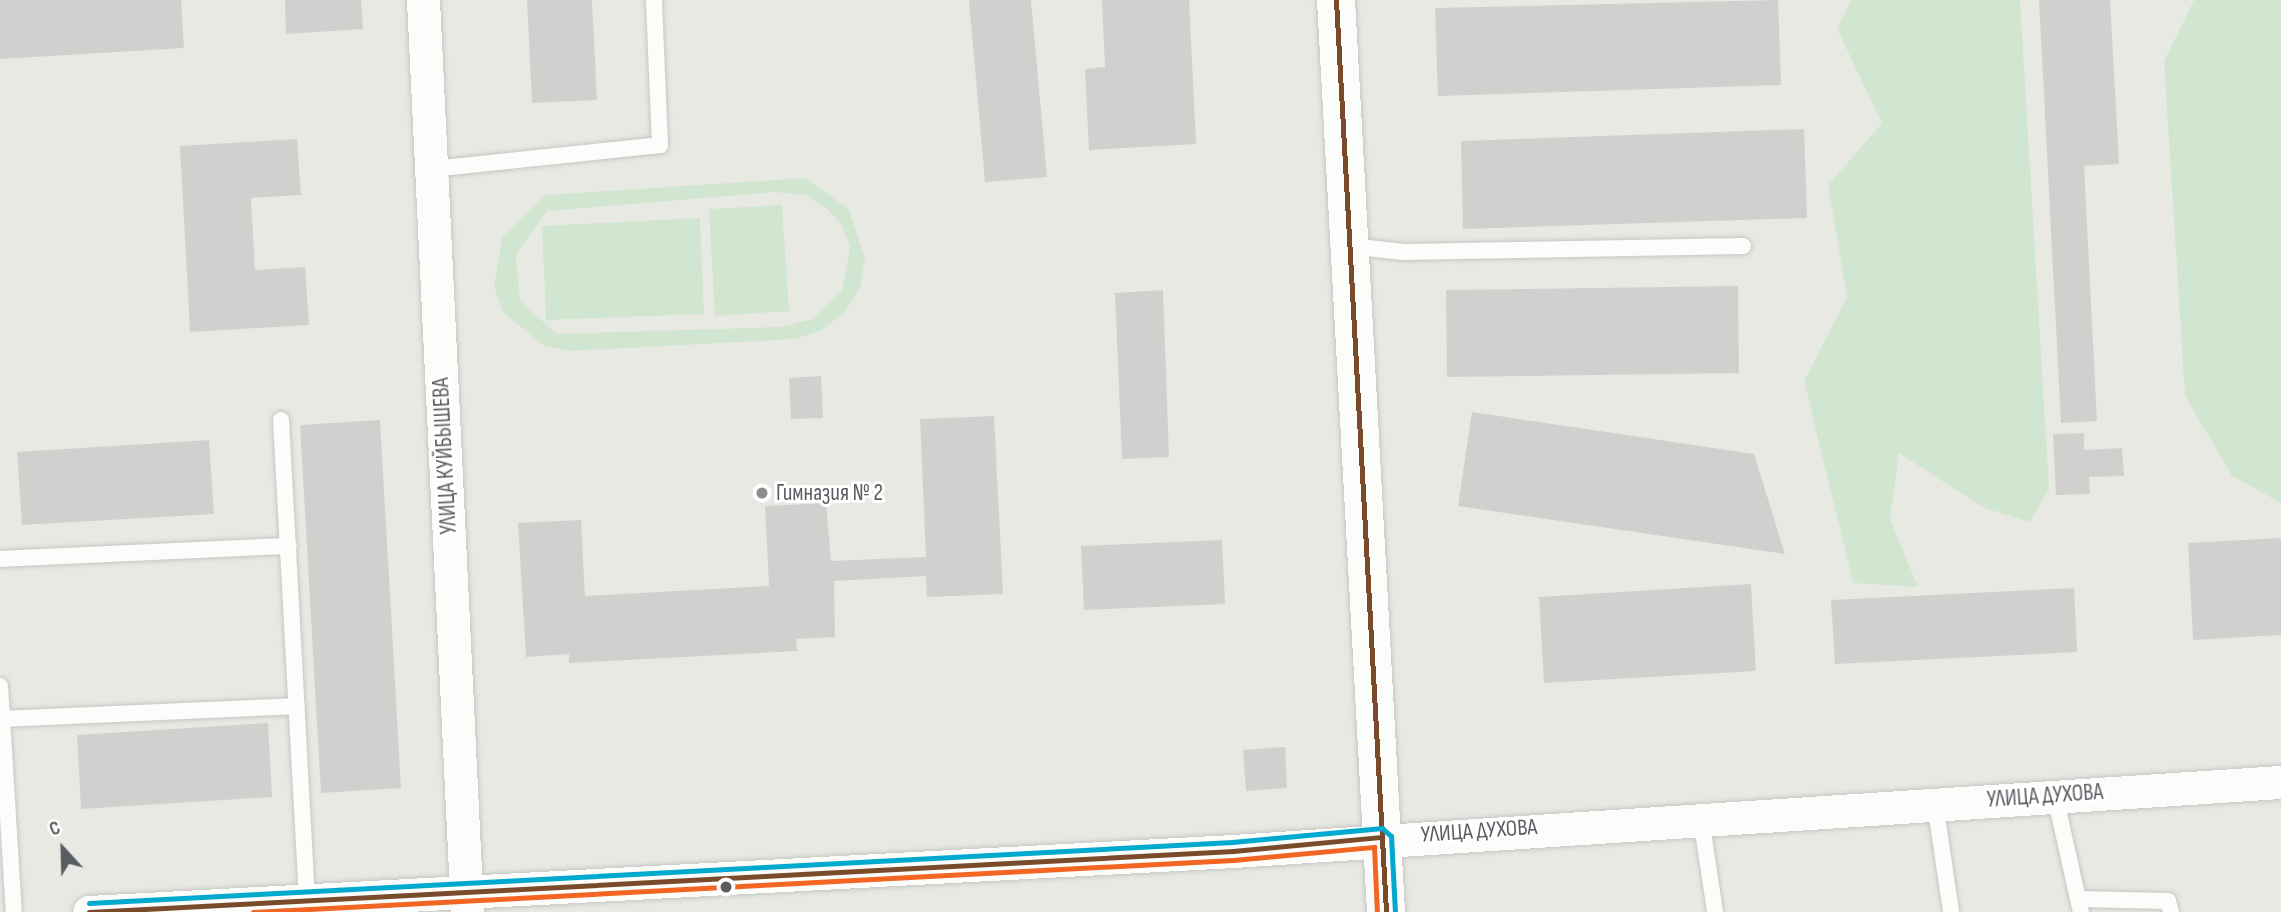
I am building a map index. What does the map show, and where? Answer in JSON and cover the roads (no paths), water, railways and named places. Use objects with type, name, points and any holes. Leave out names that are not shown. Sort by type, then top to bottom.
[{"type":"main road","points":[[1336,0],[1387,912]]},
{"type":"street","name":"УЛИЦА КУЙБЫШЕВА","points":[[424,0],[467,902]]},
{"type":"street","name":"УЛИЦА ДУХОВА","points":[[89,912],[467,902],[1382,837],[2281,782]]},
{"type":"lane","points":[[432,169],[660,145],[654,0]]},
{"type":"lane","points":[[1348,245],[1404,252],[1743,246]]},
{"type":"lane","points":[[281,420],[308,906]]},
{"type":"lane","points":[[0,559],[289,546]]},
{"type":"lane","points":[[0,686],[14,912]]},
{"type":"lane","points":[[2,719],[297,706]]},
{"type":"lane","points":[[2055,796],[2080,905],[2168,901],[2171,912]]},
{"type":"lane","points":[[1935,803],[1951,912]]},
{"type":"lane","points":[[1702,818],[1715,912]]},
{"type":"place","name":"Гимназия № 2","points":[[762,493]]}]
